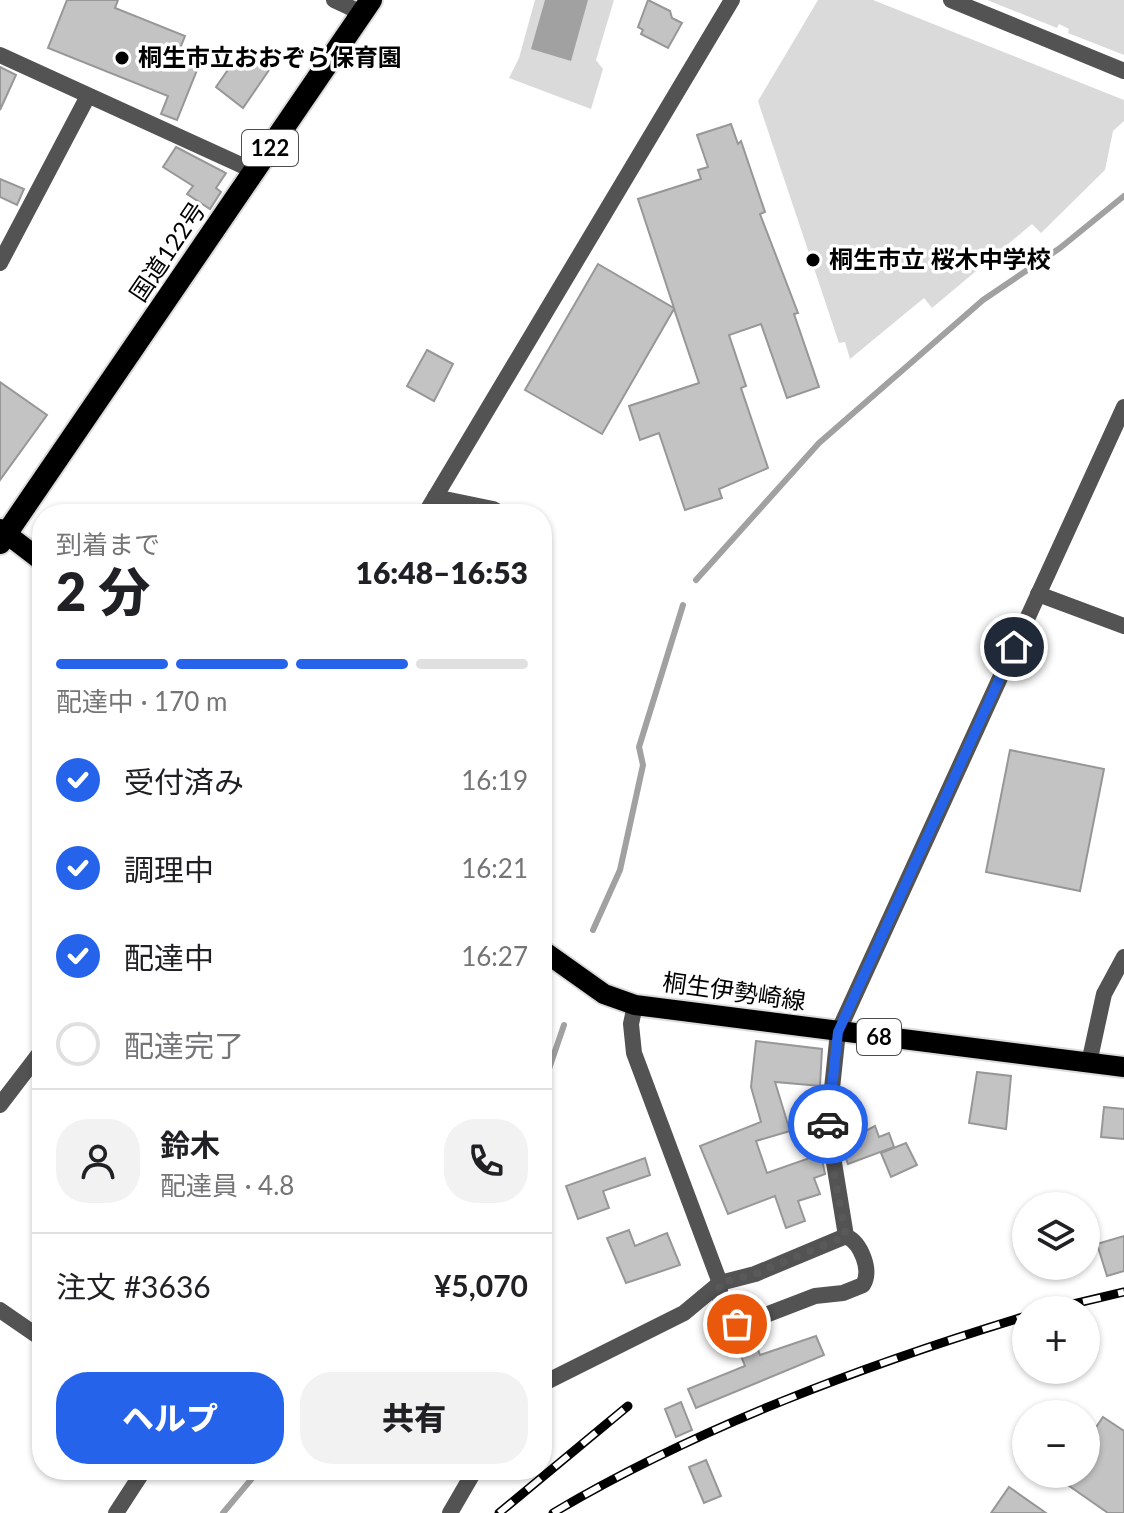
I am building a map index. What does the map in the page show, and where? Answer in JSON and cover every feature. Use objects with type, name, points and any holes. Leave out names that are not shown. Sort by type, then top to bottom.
[{"type":"highway","name":"国道122号","points":[[2,535],[367,7]]},
{"type":"main road","points":[[2,535],[32,554]]},
{"type":"main road","name":"桐生伊勢崎線","points":[[552,957],[597,990],[635,1005],[1124,1067]]},
{"type":"street","points":[[334,0],[367,7]]},
{"type":"street","points":[[431,504],[732,0]]},
{"type":"street","points":[[951,0],[1124,71]]},
{"type":"street","points":[[0,55],[254,171]]},
{"type":"street","points":[[0,263],[88,96]]},
{"type":"street","points":[[635,1005],[631,1024],[634,1053],[720,1283],[718,1296],[722,1310],[730,1321],[737,1324],[824,1293],[850,1291],[863,1285],[867,1276],[860,1248],[846,1236],[828,1126],[838,1032],[1124,407]]},
{"type":"street","points":[[435,497],[469,504]]},
{"type":"street","points":[[1038,594],[1124,626]]},
{"type":"street","points":[[1089,1063],[1104,994],[1124,957]]},
{"type":"street","points":[[0,1105],[32,1063]]},
{"type":"street","points":[[552,1379],[684,1313],[720,1283],[755,1274],[846,1236]]},
{"type":"street","points":[[0,1310],[32,1329]]},
{"type":"street","points":[[116,1513],[137,1480]]},
{"type":"street","points":[[450,1513],[469,1480]]},
{"type":"shaded area","points":[[535,0],[614,0],[596,60],[603,69],[591,109],[509,78],[519,58]]},
{"type":"shaded area","points":[[545,0],[588,0],[571,61],[531,49]]},
{"type":"shaded area","points":[[818,0],[873,0],[1124,100],[1124,121],[1113,131],[1105,170],[1041,233],[1032,224],[932,308],[924,298],[850,359],[845,342],[839,343],[758,101]]},
{"type":"shaded area","points":[[987,0],[1124,0],[1124,55],[1068,33],[1069,29],[1059,24],[1057,28]]},
{"type":"building","points":[[67,0],[118,0],[115,8],[185,36],[175,61],[197,70],[177,120],[161,114],[168,96],[48,48]]},
{"type":"building","points":[[648,0],[670,11],[672,18],[682,23],[668,48],[641,34],[643,30],[638,27]]},
{"type":"building","points":[[241,51],[269,70],[243,108],[216,87]]},
{"type":"building","points":[[0,67],[16,75],[0,110]]},
{"type":"building","points":[[731,124],[738,144],[741,141],[765,212],[760,214],[798,313],[794,314],[819,387],[787,398],[761,324],[729,335],[746,386],[741,388],[768,468],[719,489],[722,498],[685,510],[659,433],[640,440],[629,406],[699,383],[674,309],[602,434],[525,390],[598,264],[674,308],[638,199],[701,179],[698,170],[708,167],[697,135]]},
{"type":"building","points":[[176,147],[226,173],[216,188],[221,192],[210,209],[187,194],[193,186],[163,167]]},
{"type":"building","points":[[0,179],[24,189],[17,205],[0,197]]},
{"type":"building","points":[[427,350],[453,364],[434,401],[407,386]]},
{"type":"building","points":[[0,382],[47,415],[0,480]]},
{"type":"building","points":[[1010,750],[1104,769],[1080,891],[986,872]]},
{"type":"building","points":[[756,1041],[822,1049],[820,1086],[775,1082],[790,1131],[756,1141],[767,1173],[821,1154],[825,1174],[814,1178],[820,1194],[798,1201],[805,1221],[786,1228],[775,1196],[728,1214],[700,1146],[761,1122],[751,1087]]},
{"type":"building","points":[[977,1072],[1011,1076],[1006,1129],[969,1123]]},
{"type":"building","points":[[1104,1107],[1124,1109],[1124,1139],[1101,1137]]},
{"type":"building","points":[[875,1126],[879,1137],[889,1133],[894,1147],[848,1164],[843,1151],[853,1147],[850,1139]]},
{"type":"building","points":[[906,1143],[917,1165],[891,1177],[881,1153]]},
{"type":"building","points":[[645,1158],[650,1175],[603,1191],[609,1208],[578,1219],[566,1186]]},
{"type":"building","points":[[629,1230],[635,1246],[667,1233],[680,1265],[626,1283],[607,1238]]},
{"type":"building","points":[[1124,1236],[1124,1271],[1107,1276],[1100,1243]]},
{"type":"building","points":[[816,1336],[824,1355],[696,1408],[688,1389],[745,1366],[739,1351],[756,1344],[760,1355]]},
{"type":"building","points":[[681,1402],[692,1430],[676,1437],[665,1409]]},
{"type":"building","points":[[1103,1417],[1124,1431],[1124,1513],[1108,1513],[1072,1488],[1100,1488],[1100,1421]]},
{"type":"building","points":[[706,1460],[721,1496],[704,1503],[689,1467]]},
{"type":"building","points":[[1009,1487],[1046,1513],[991,1513]]},
{"type":"waterway","points":[[696,580],[819,443],[983,300],[1060,248],[1124,196]]},
{"type":"waterway","points":[[593,930],[620,870],[643,765],[639,747],[683,605]]},
{"type":"waterway","points":[[552,1060],[564,1025]]},
{"type":"waterway","points":[[223,1513],[251,1480]]},
{"type":"railway","points":[[1100,1298],[1124,1292]]},
{"type":"railway","points":[[553,1513],[608,1482],[724,1426],[844,1377],[1012,1320]]},
{"type":"railway","points":[[552,1469],[628,1406]]},
{"type":"railway","points":[[499,1513],[539,1480]]},
{"type":"way so far","points":[[737,1324],[730,1321],[722,1310],[718,1296],[720,1283],[755,1274],[846,1236],[829,1148],[828,1124]]},
{"type":"place","name":"桐生市立おおぞら保育園","points":[[122,58]]},
{"type":"place","name":"桐生市立 桜木中学校","points":[[813,260]]},
{"type":"route","points":[[828,1124],[838,1032],[1014,647]]}]
